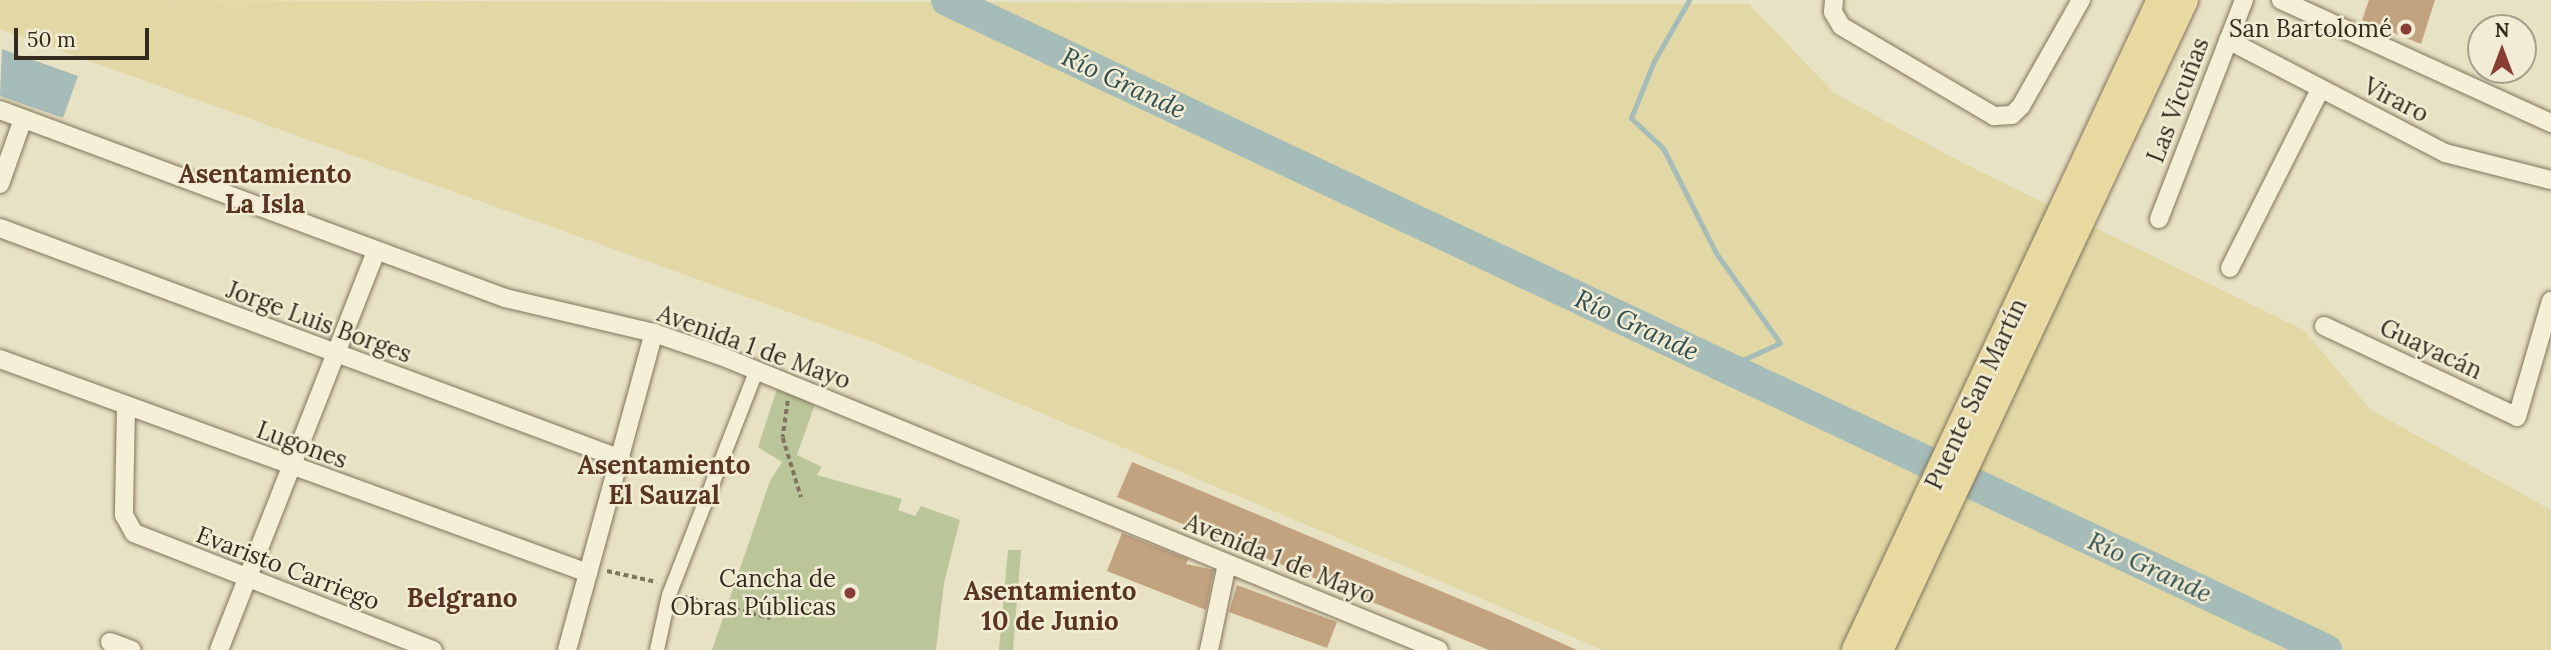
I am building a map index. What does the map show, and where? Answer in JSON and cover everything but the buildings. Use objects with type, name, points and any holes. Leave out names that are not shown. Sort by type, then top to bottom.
[{"type":"main road","points":[[2106,145],[2161,0]]},
{"type":"main road","points":[[2106,145],[2185,0]]},
{"type":"main road","name":"Puente San Martín","points":[[1856,650],[2106,145]]},
{"type":"main road","name":"Puente San Martín","points":[[1879,650],[2106,145]]},
{"type":"street","points":[[1834,0],[1833,12],[1842,26],[1994,116],[2012,115],[2021,106],[2081,0]]},
{"type":"street","name":"Las Vicuñas","points":[[2159,219],[2244,0]]},
{"type":"street","points":[[2281,0],[2551,123]]},
{"type":"street","name":"Viraro","points":[[2228,40],[2445,153],[2551,180]]},
{"type":"street","points":[[2230,268],[2320,90]]},
{"type":"street","name":"Avenida 1 de Mayo","points":[[0,110],[375,253],[505,298],[654,333],[790,385],[1439,650]]},
{"type":"street","points":[[0,184],[23,119]]},
{"type":"street","name":"Jorge Luis Borges","points":[[0,228],[332,354],[621,458]]},
{"type":"street","points":[[219,650],[287,467],[375,253]]},
{"type":"street","name":"Guayacán","points":[[2324,326],[2517,417],[2551,301]]},
{"type":"street","points":[[568,650],[654,333]]},
{"type":"street","name":"Lugones","points":[[0,359],[287,467],[588,573]]},
{"type":"street","points":[[657,650],[669,595],[756,372]]},
{"type":"street","name":"Evaristo Carriego","points":[[126,405],[128,527],[245,580],[433,650]]},
{"type":"street","points":[[1209,650],[1227,564]]},
{"type":"street","points":[[110,642],[132,650]]},
{"type":"path","points":[[790,385],[783,438],[801,497]]},
{"type":"green space","points":[[777,389],[815,404],[797,455],[822,467],[817,475],[902,499],[898,510],[915,516],[921,506],[960,520],[944,583],[936,650],[712,650],[770,481],[782,462],[758,447]]},
{"type":"green space","points":[[1008,550],[1021,550],[1013,650],[999,650]]},
{"type":"sand","points":[[0,0],[1749,4],[1834,93],[1959,161],[2304,330],[2371,410],[2551,510],[2551,650],[1603,650],[875,343],[0,29]]},
{"type":"water","points":[[2,49],[78,76],[63,118],[0,96]]},
{"type":"waterway","name":"Río Grande","points":[[947,0],[2326,650]]},
{"type":"waterway","points":[[1689,0],[1654,61],[1631,118],[1663,148],[1716,253],[1780,343],[1727,367]]},
{"type":"place","name":"San Bartolomé","points":[[2406,29]]},
{"type":"place","name":"Cancha de Obras Públicas","points":[[850,593]]},
{"type":"district","name":"Asentamiento La Isla","points":[[265,189]]},
{"type":"district","name":"Asentamiento El Sauzal","points":[[664,480]]},
{"type":"district","name":"Belgrano","points":[[462,598]]},
{"type":"district","name":"Asentamiento 10 de Junio","points":[[1050,606]]}]
